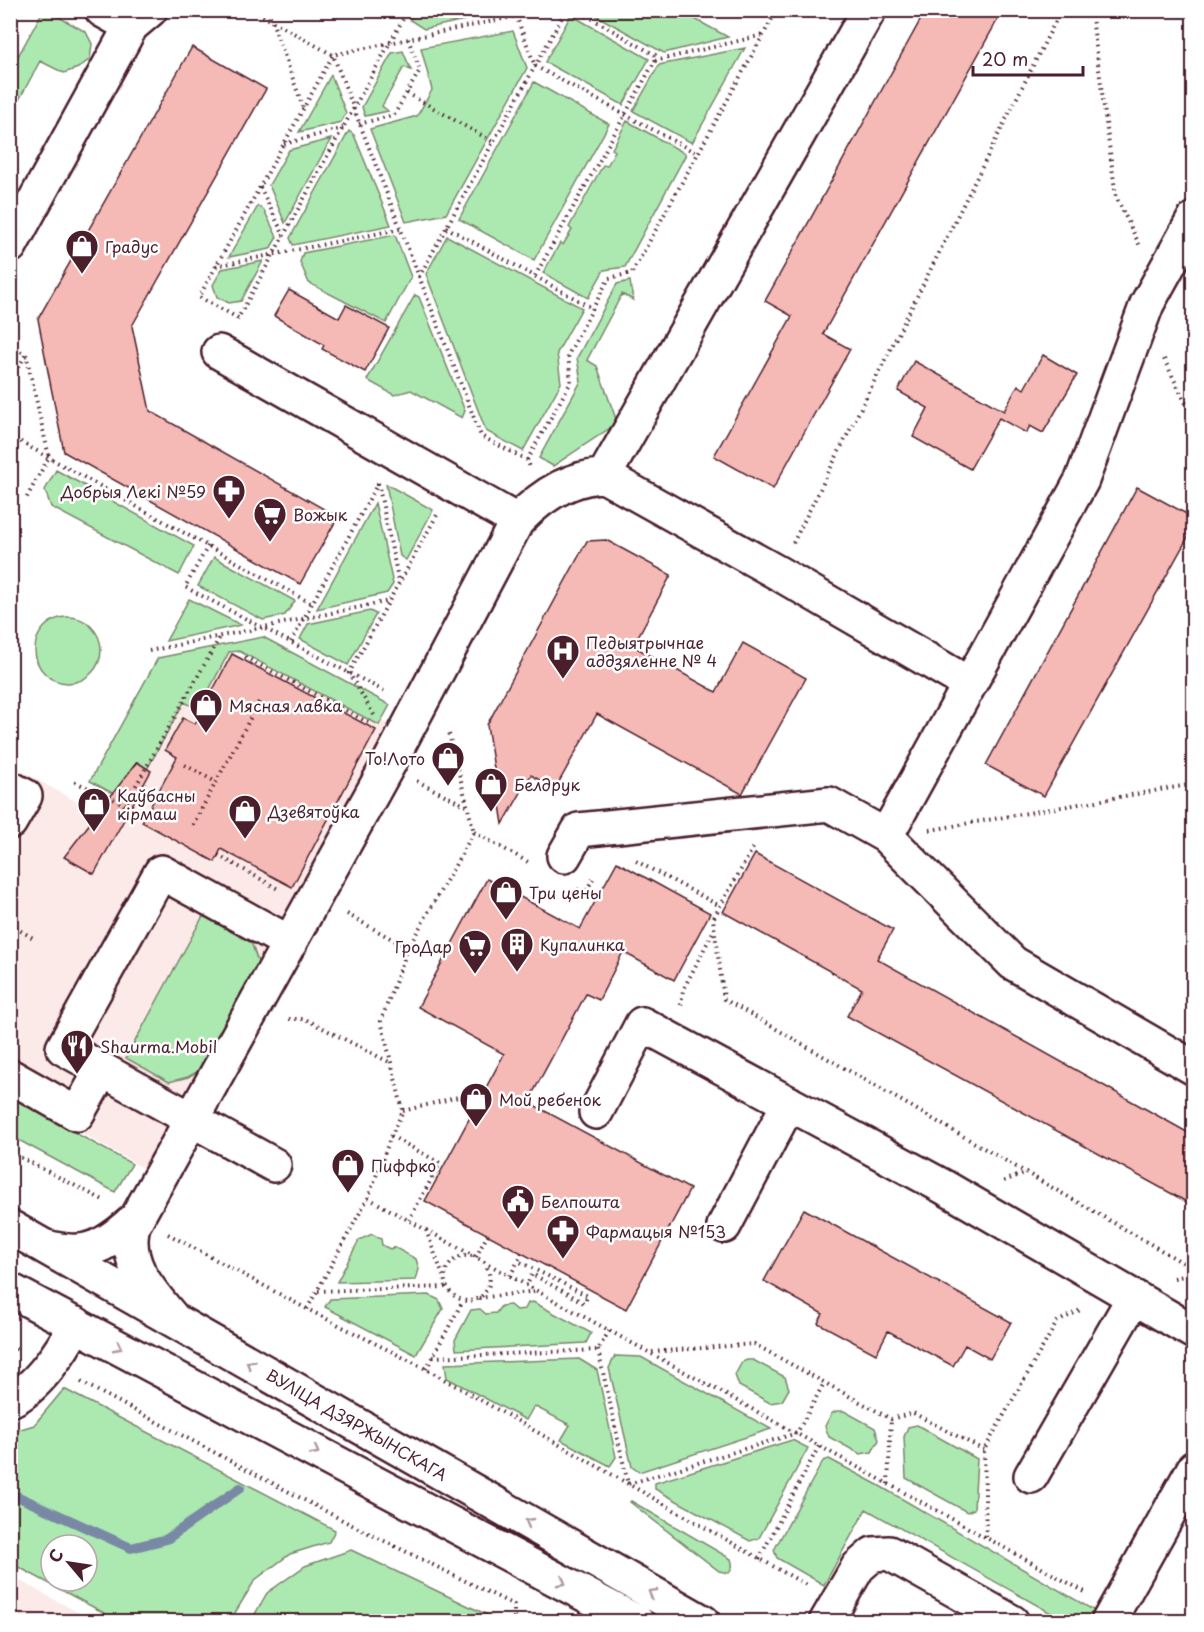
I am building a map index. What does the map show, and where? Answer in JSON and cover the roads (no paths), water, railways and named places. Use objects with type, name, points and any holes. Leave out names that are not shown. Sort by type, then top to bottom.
[{"type":"main road","points":[[10,246],[141,19],[102,10]]},
{"type":"main road","points":[[604,476],[869,10]]},
{"type":"main road","points":[[886,836],[1082,480],[1143,314],[1194,219]]},
{"type":"main road","points":[[219,352],[518,521]]},
{"type":"main road","points":[[174,1320],[145,1284],[134,1263],[129,1240],[137,1217],[290,943],[518,521],[535,503],[564,486],[590,476],[604,476],[778,573],[969,684]]},
{"type":"main road","points":[[10,788],[25,796],[10,822]]},
{"type":"main road","points":[[564,856],[579,830],[829,804],[886,836],[1013,963],[1194,1068]]},
{"type":"main road","points":[[274,1166],[63,1048],[161,872],[290,943]]},
{"type":"main road","points":[[596,1112],[642,1024],[944,1188],[1194,1332]]},
{"type":"main road","points":[[10,1076],[77,1114],[102,1070]]},
{"type":"main road","points":[[724,1226],[789,1103]]},
{"type":"main road","points":[[46,1247],[76,1252],[98,1246],[114,1238],[137,1217]]},
{"type":"main road","name":"ВУЛІЦА ДЗЯРЖЫНСКАГА","points":[[10,1227],[703,1622]]},
{"type":"main road","points":[[10,1290],[637,1622]]},
{"type":"main road","points":[[1031,1476],[1128,1294]]},
{"type":"main road","points":[[10,1400],[18,1397],[50,1366],[61,1353],[76,1324]]},
{"type":"main road","points":[[1112,1615],[1194,1468]]},
{"type":"main road","points":[[832,1612],[858,1566],[873,1554],[889,1554],[1012,1622]]},
{"type":"waterway","points":[[10,1493],[131,1548],[167,1539],[240,1488]]},
{"type":"place","name":"Градус","points":[[82,275]]},
{"type":"place","name":"Добрыя Лекі №59","points":[[229,520]]},
{"type":"place","name":"Вожык","points":[[270,543]]},
{"type":"place","name":"Педыятрычнае аддзяленне № 4","points":[[563,680]]},
{"type":"place","name":"Мясная лавка","points":[[206,734]]},
{"type":"place","name":"То!Лото","points":[[448,787]]},
{"type":"place","name":"Белдрук","points":[[491,813]]},
{"type":"place","name":"Каўбасны кірмаш","points":[[94,833]]},
{"type":"place","name":"Дзевятоўка","points":[[245,840]]},
{"type":"place","name":"Три цены","points":[[506,921]]},
{"type":"place","name":"Купалинка","points":[[517,973]]},
{"type":"place","name":"ГроДар","points":[[475,975]]},
{"type":"place","name":"Shaurma.Mobil","points":[[77,1075]]},
{"type":"place","name":"Мой ребенок","points":[[476,1128]]},
{"type":"place","name":"Пиффко","points":[[348,1194]]},
{"type":"place","name":"Белпошта","points":[[518,1230]]},
{"type":"place","name":"Фармацыя №153","points":[[563,1260]]}]
